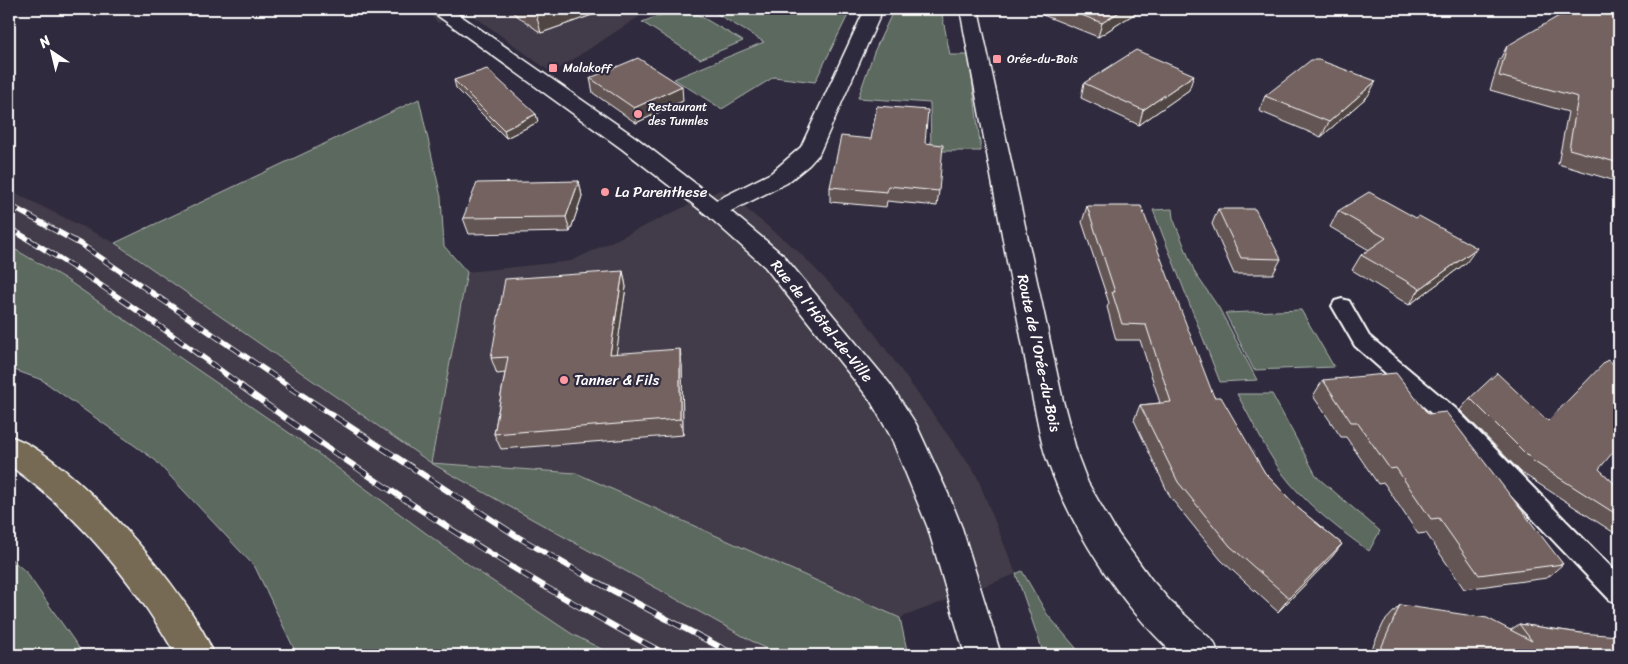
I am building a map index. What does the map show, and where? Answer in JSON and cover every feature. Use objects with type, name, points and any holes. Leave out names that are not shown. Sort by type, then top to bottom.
[{"type":"main road","points":[[9,448],[65,491],[103,528],[143,574],[196,655]]},
{"type":"street","name":"Rue de l'Hôtel-de-Ville","points":[[440,9],[630,144],[715,210],[774,261],[880,392],[905,433],[934,498],[945,528],[983,655]]},
{"type":"street","points":[[715,210],[775,180],[797,165],[811,149],[874,9]]},
{"type":"street","name":"Route de l'Orée-du-Bois","points":[[969,9],[1046,392],[1062,457],[1084,508],[1116,560],[1152,606],[1201,655]]},
{"type":"lane","points":[[1342,306],[1362,341],[1447,414],[1619,592]]},
{"type":"shaded area","points":[[425,9],[651,9],[552,73],[467,11],[438,23]]},
{"type":"shaded area","points":[[722,189],[798,251],[864,319],[976,474],[1016,574],[900,618],[576,473],[432,463],[779,655],[613,655],[572,634],[476,570],[301,441],[64,278],[9,246],[9,190],[115,243],[430,463],[467,272],[571,261]]},
{"type":"green space","points":[[677,9],[688,9],[743,41],[700,59],[642,22]]},
{"type":"green space","points":[[709,9],[851,9],[815,82],[774,77],[722,109],[674,79],[764,42]]},
{"type":"green space","points":[[894,9],[941,9],[950,55],[969,55],[981,151],[931,151],[930,103],[858,98],[874,52]]},
{"type":"green space","points":[[419,99],[441,197],[444,246],[467,272],[431,463],[115,243]]},
{"type":"green space","points":[[1172,209],[1173,218],[1195,273],[1219,308],[1257,380],[1220,382],[1153,210]]},
{"type":"green space","points":[[9,246],[64,278],[301,441],[476,570],[572,634],[613,655],[297,655],[255,567],[155,460],[42,380],[9,368]]},
{"type":"green space","points":[[1301,310],[1334,367],[1254,370],[1225,313]]},
{"type":"green space","points":[[1237,394],[1272,394],[1317,477],[1380,531],[1369,551],[1318,511],[1290,483],[1268,451]]},
{"type":"green space","points":[[431,463],[576,473],[900,618],[908,655],[777,655]]},
{"type":"green space","points":[[9,557],[26,572],[84,655],[9,655]]},
{"type":"green space","points":[[1022,571],[1047,614],[1082,655],[1044,655],[1016,574]]},
{"type":"building","points":[[529,9],[551,9],[536,14]]},
{"type":"building","points":[[1066,9],[1124,9],[1102,23]]},
{"type":"building","points":[[1571,9],[1589,9],[1608,15],[1611,13],[1619,16],[1619,163],[1569,149],[1578,97],[1499,76],[1507,46]]},
{"type":"building","points":[[1136,50],[1194,75],[1143,110],[1084,83]]},
{"type":"building","points":[[638,58],[682,86],[634,108],[590,78]]},
{"type":"building","points":[[1311,60],[1319,60],[1376,81],[1329,122],[1265,96]]},
{"type":"building","points":[[487,69],[536,114],[504,130],[454,80]]},
{"type":"building","points":[[877,106],[928,110],[925,143],[943,145],[939,191],[888,186],[887,192],[830,187],[841,136],[871,139]]},
{"type":"building","points":[[579,181],[566,217],[463,218],[477,183]]},
{"type":"building","points":[[1369,192],[1416,218],[1419,216],[1477,248],[1420,289],[1361,255],[1386,238],[1338,211]]},
{"type":"building","points":[[1087,206],[1141,206],[1214,397],[1221,397],[1265,473],[1298,508],[1342,544],[1289,598],[1230,546],[1178,482],[1140,405],[1171,402],[1146,325],[1122,324],[1112,292],[1115,292]]},
{"type":"building","points":[[1218,209],[1255,209],[1281,259],[1241,258]]},
{"type":"building","points":[[623,271],[610,354],[680,349],[680,419],[494,434],[508,357],[491,358],[505,279]]},
{"type":"building","points":[[1607,360],[1619,367],[1619,445],[1599,469],[1619,488],[1619,516],[1533,461],[1470,398],[1497,373],[1548,421]]},
{"type":"building","points":[[1396,373],[1428,414],[1446,412],[1563,564],[1479,575],[1439,518],[1431,519],[1396,468],[1390,469],[1357,422],[1351,422],[1323,380]]},
{"type":"building","points":[[1400,605],[1487,618],[1532,641],[1519,624],[1581,633],[1619,636],[1619,655],[1378,655]]},
{"type":"railway","points":[[9,205],[82,245],[290,387]]},
{"type":"railway","points":[[9,228],[99,284],[243,387]]},
{"type":"railway","points":[[241,386],[344,459],[449,528],[557,594],[667,655]]},
{"type":"railway","points":[[288,386],[518,537],[593,580],[735,655]]},
{"type":"place","name":"Orée-du-Bois","points":[[997,59]]},
{"type":"place","name":"Malakoff","points":[[553,68]]},
{"type":"place","name":"Restaurant des Tunnles","points":[[638,114]]},
{"type":"place","name":"La Parenthese","points":[[605,192]]},
{"type":"place","name":"Tanner & Fils","points":[[564,380]]}]
